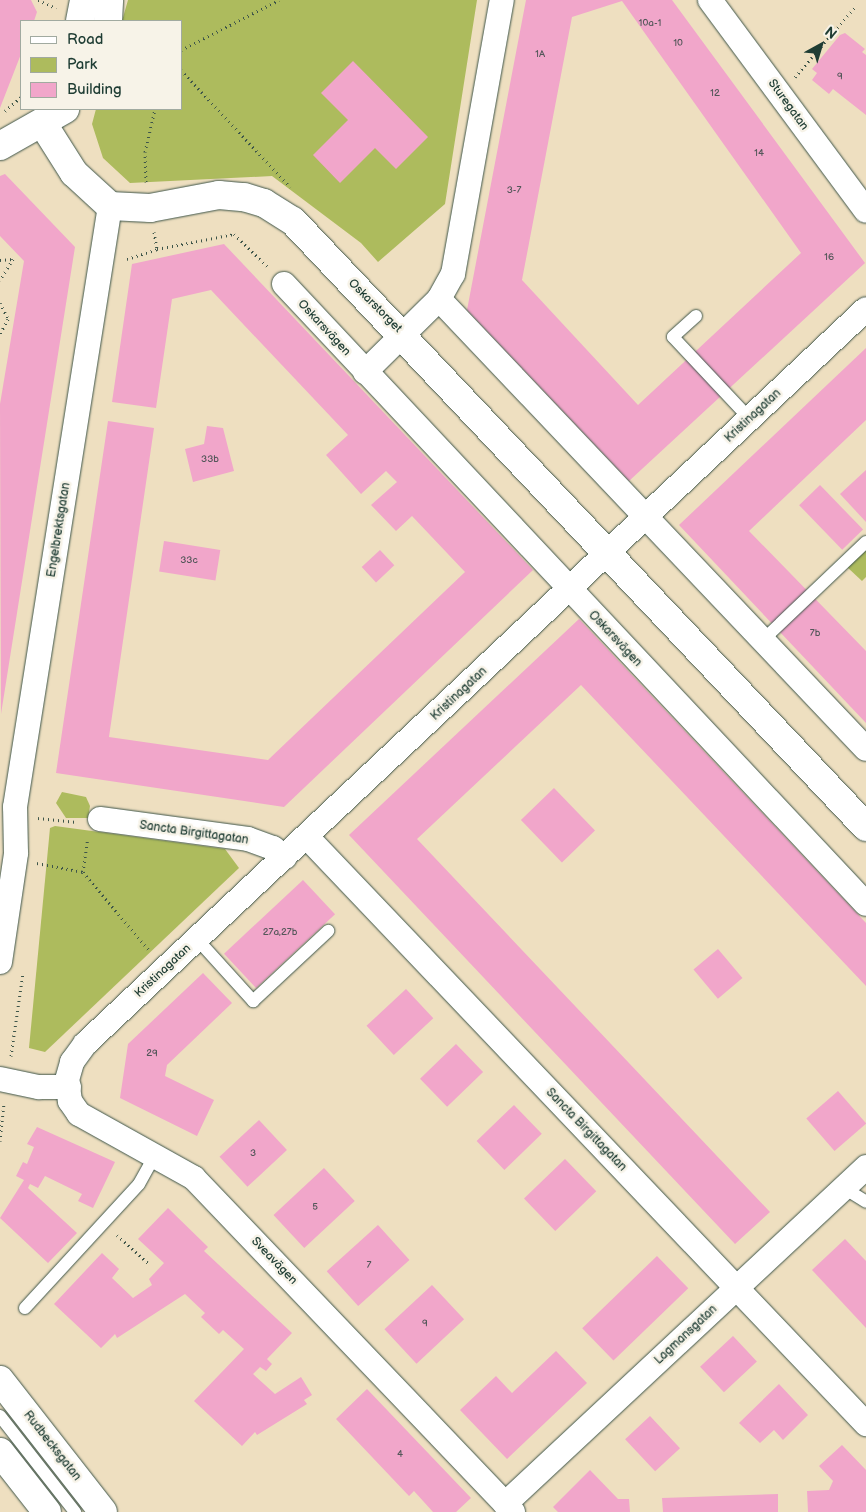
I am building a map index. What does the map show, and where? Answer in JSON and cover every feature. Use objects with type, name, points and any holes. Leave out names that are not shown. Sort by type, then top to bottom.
[{"type":"street","points":[[80,20],[84,0]]},
{"type":"street","points":[[108,20],[109,0]]},
{"type":"street","name":"Oskarstorget","points":[[110,206],[150,208],[219,195],[244,197],[264,203],[292,221],[402,335],[439,299],[453,274],[502,0]]},
{"type":"street","name":"Sturegatan","points":[[710,0],[866,211]]},
{"type":"street","points":[[0,146],[52,114],[74,174],[110,206]]},
{"type":"street","name":"Engelbrektsgatan","points":[[0,962],[16,853],[8,805],[110,206]]},
{"type":"street","name":"Oskarsvägen","points":[[284,284],[569,590],[866,904]]},
{"type":"street","points":[[439,299],[647,516],[866,749]]},
{"type":"street","name":"Kristinagatan","points":[[68,1087],[72,1062],[85,1044],[608,554],[866,309]]},
{"type":"street","points":[[365,372],[402,335],[866,827]]},
{"type":"street","name":"Sancta Birgittagatan","points":[[95,821],[248,839],[273,848],[285,857]]},
{"type":"street","name":"Sancta Birgittagatan","points":[[307,837],[866,1424]]},
{"type":"street","points":[[0,1079],[40,1087],[68,1087]]},
{"type":"street","name":"Sveavägen","points":[[68,1087],[70,1101],[79,1114],[156,1155],[194,1178],[509,1508]]},
{"type":"street","name":"Lagmansgatan","points":[[509,1508],[737,1288],[866,1167]]},
{"type":"street","name":"Rudbecksgatan","points":[[0,1380],[103,1512]]},
{"type":"street","points":[[0,1452],[46,1512]]},
{"type":"lane","points":[[696,316],[673,337],[750,419]]},
{"type":"lane","points":[[763,640],[866,542]]},
{"type":"lane","points":[[197,940],[253,1001],[328,931]]},
{"type":"lane","points":[[25,1308],[139,1184],[156,1155]]},
{"type":"lane","points":[[844,1188],[866,1202]]},
{"type":"lane","points":[[0,1416],[75,1512]]},
{"type":"path","points":[[182,49],[279,0]]},
{"type":"path","points":[[780,95],[855,6]]},
{"type":"path","points":[[0,114],[20,98]]},
{"type":"path","points":[[145,180],[144,152],[155,110]]},
{"type":"path","points":[[157,249],[234,234],[284,284]]},
{"type":"path","points":[[0,260],[13,259],[0,280]]},
{"type":"path","points":[[0,303],[8,320],[0,334]]},
{"type":"path","points":[[8,805],[39,818],[95,821],[84,872]]},
{"type":"path","points":[[37,863],[84,872],[166,969]]},
{"type":"path","points":[[0,1141],[1,1120]]},
{"type":"path","points":[[103,1223],[148,1263]]},
{"type":"green space","points":[[128,0],[477,0],[445,204],[378,262],[361,243],[272,176],[130,183],[103,158],[92,124],[96,110],[182,110],[182,20],[122,20]]},
{"type":"green space","points":[[866,548],[866,577],[862,581],[847,567]]},
{"type":"green space","points":[[62,792],[86,797],[90,806],[88,818],[66,818],[56,803]]},
{"type":"green space","points":[[55,826],[225,849],[239,868],[45,1052],[29,1048],[50,828]]},
{"type":"building","points":[[0,0],[31,0],[37,12],[34,20],[20,20],[20,57],[0,108]]},
{"type":"building","points":[[526,0],[672,0],[865,263],[629,481],[467,310]],"holes":[[[622,1],[801,253],[638,405],[522,280],[572,17]]]},
{"type":"building","points":[[845,33],[865,49],[862,52],[866,55],[866,115],[833,89],[829,94],[812,80],[817,73],[812,69],[840,35]]},
{"type":"building","points":[[353,61],[428,137],[396,169],[375,148],[340,183],[313,155],[348,120],[321,93]]},
{"type":"building","points":[[5,174],[75,247],[1,714],[0,404],[24,261],[0,236],[0,176]]},
{"type":"building","points":[[224,244],[533,570],[284,807],[56,773],[108,421],[154,428],[109,737],[268,760],[465,572],[412,516],[396,531],[371,505],[397,482],[386,471],[361,494],[326,455],[348,435],[211,290],[172,299],[156,408],[112,402],[132,264]]},
{"type":"building","points":[[866,348],[866,420],[749,531],[866,651],[866,723],[679,525]]},
{"type":"building","points":[[207,426],[223,428],[234,471],[193,482],[185,449],[204,444]]},
{"type":"building","points":[[866,470],[866,522],[840,494]]},
{"type":"building","points":[[820,485],[863,530],[842,550],[799,505]]},
{"type":"building","points":[[164,541],[220,550],[215,581],[159,572]]},
{"type":"building","points":[[380,550],[394,565],[376,582],[362,567]]},
{"type":"building","points":[[579,619],[866,923],[866,986],[581,685],[417,839],[770,1212],[735,1244],[349,835]]},
{"type":"building","points":[[554,788],[595,830],[562,862],[521,820]]},
{"type":"building","points":[[303,880],[335,914],[256,988],[224,954]]},
{"type":"building","points":[[718,949],[742,978],[718,999],[693,970]]},
{"type":"building","points":[[203,973],[232,1003],[167,1065],[165,1076],[214,1100],[197,1136],[120,1098],[128,1044]]},
{"type":"building","points":[[406,989],[433,1018],[394,1055],[367,1026]]},
{"type":"building","points":[[456,1044],[483,1072],[447,1107],[420,1079]]},
{"type":"building","points":[[838,1091],[866,1124],[835,1151],[806,1119]]},
{"type":"building","points":[[514,1105],[542,1134],[504,1170],[477,1141]]},
{"type":"building","points":[[259,1120],[287,1150],[247,1187],[220,1157]]},
{"type":"building","points":[[37,1127],[115,1162],[93,1208],[78,1201],[82,1194],[45,1176],[38,1188],[30,1184],[28,1188],[77,1233],[48,1263],[0,1218],[24,1180],[16,1176],[23,1162],[27,1164],[34,1147],[27,1144]]},
{"type":"building","points":[[565,1159],[596,1191],[555,1231],[524,1199]]},
{"type":"building","points":[[324,1168],[355,1201],[304,1248],[274,1215]]},
{"type":"building","points":[[168,1208],[208,1247],[204,1251],[292,1333],[267,1359],[272,1364],[266,1371],[260,1367],[253,1374],[275,1394],[301,1377],[312,1395],[304,1400],[307,1404],[257,1435],[255,1432],[242,1446],[194,1401],[244,1349],[223,1330],[219,1334],[201,1317],[205,1313],[185,1294],[117,1338],[115,1334],[101,1348],[54,1304],[102,1253],[119,1269],[112,1278],[133,1298],[152,1285],[149,1279],[164,1263],[138,1239]]},
{"type":"building","points":[[378,1225],[409,1260],[358,1306],[327,1271]]},
{"type":"building","points":[[845,1239],[866,1261],[866,1328],[812,1270]]},
{"type":"building","points":[[657,1256],[688,1288],[613,1361],[582,1328]]},
{"type":"building","points":[[432,1285],[464,1319],[417,1364],[384,1329]]},
{"type":"building","points":[[733,1336],[757,1362],[724,1392],[700,1367]]},
{"type":"building","points":[[556,1351],[587,1383],[507,1459],[460,1410],[496,1376],[512,1393]]},
{"type":"building","points":[[779,1384],[808,1415],[783,1440],[774,1430],[760,1443],[739,1423]]},
{"type":"building","points":[[367,1389],[471,1498],[456,1512],[433,1512],[414,1491],[409,1496],[336,1419]]},
{"type":"building","points":[[650,1416],[680,1448],[655,1471],[625,1439]]},
{"type":"building","points":[[842,1445],[866,1470],[866,1512],[808,1512],[807,1491],[829,1490],[833,1481],[819,1466]]},
{"type":"building","points":[[590,1470],[618,1499],[629,1499],[630,1512],[558,1512],[553,1507]]},
{"type":"building","points":[[778,1494],[778,1512],[663,1512],[662,1498]]}]
